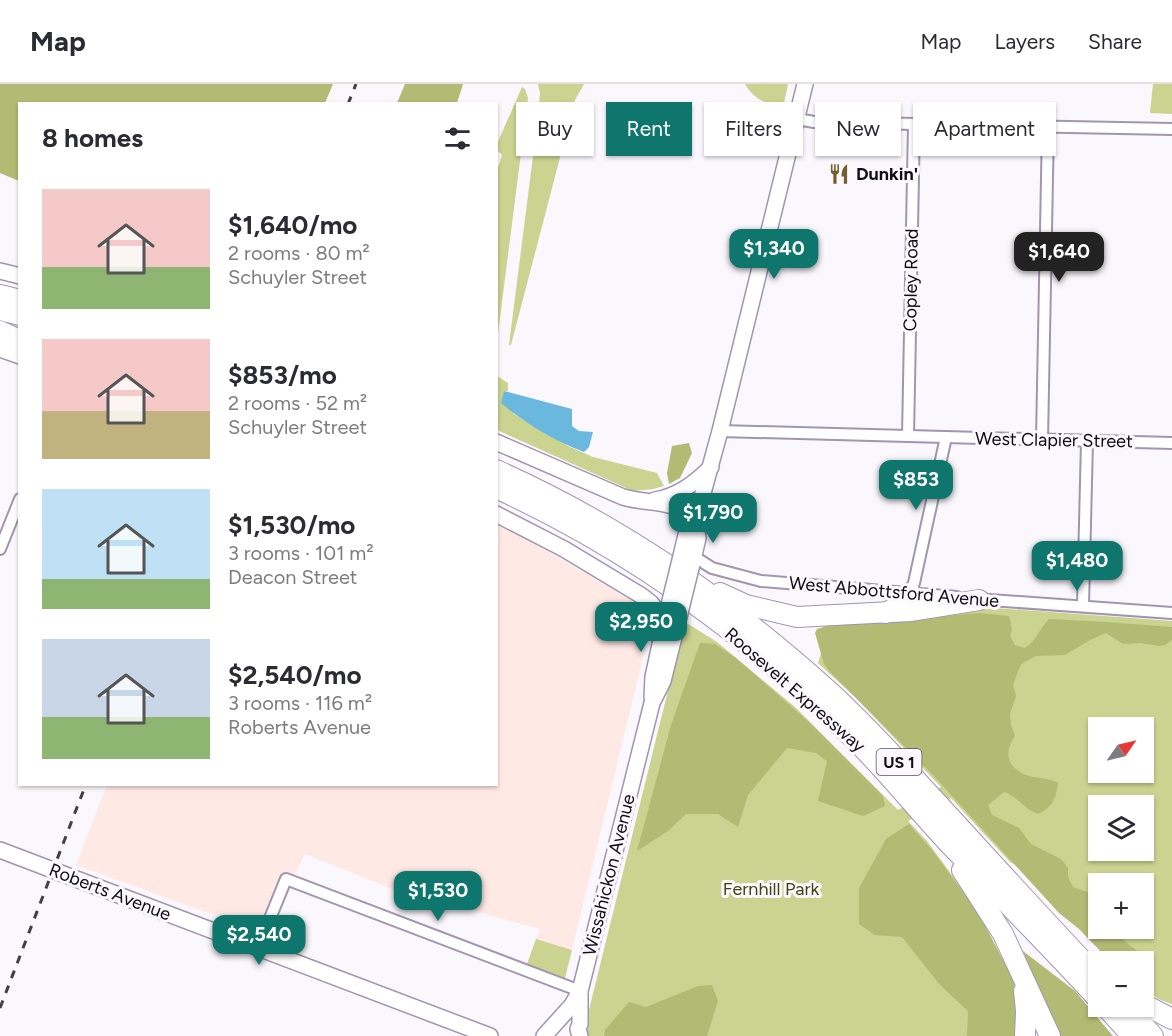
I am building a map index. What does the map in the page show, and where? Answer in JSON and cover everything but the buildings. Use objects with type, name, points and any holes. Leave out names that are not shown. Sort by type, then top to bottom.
[{"type":"highway","points":[[0,295],[18,300]]},
{"type":"highway","points":[[0,310],[18,314]]},
{"type":"highway","points":[[0,331],[18,339]]},
{"type":"highway","name":"Roosevelt Expressway","points":[[498,471],[552,496],[659,559],[778,647],[856,717],[1088,967]]},
{"type":"highway","name":"Roosevelt Expressway","points":[[501,491],[567,524],[629,561],[726,628],[780,671],[830,716],[1088,989]]},
{"type":"highway","points":[[695,585],[746,605],[790,616],[819,617],[886,613],[979,600]]},
{"type":"highway","points":[[886,613],[910,593]]},
{"type":"highway","points":[[923,813],[985,904],[1050,1036]]},
{"type":"highway","points":[[1076,954],[1088,963]]},
{"type":"highway","points":[[1018,968],[1025,999],[1025,1036]]},
{"type":"highway","points":[[1154,1010],[1172,1019]]},
{"type":"highway","points":[[1115,1017],[1132,1036]]},
{"type":"highway","points":[[1136,1017],[1153,1036]]},
{"type":"street","name":"Wissahickon Avenue","points":[[801,102],[805,84]]},
{"type":"street","points":[[803,120],[913,124]]},
{"type":"street","points":[[1056,126],[1172,129]]},
{"type":"street","name":"Wissahickon Avenue","points":[[544,1036],[572,1005],[580,991],[652,703],[663,681],[671,616],[689,559],[686,535],[695,522],[711,467],[788,156]]},
{"type":"street","name":"Copley Road","points":[[908,436],[913,156]]},
{"type":"street","points":[[1042,440],[1047,156]]},
{"type":"street","points":[[0,271],[18,276]]},
{"type":"street","points":[[0,349],[18,355]]},
{"type":"street","name":"West Clapier Street","points":[[720,431],[1172,443]]},
{"type":"street","points":[[910,593],[915,583],[946,437]]},
{"type":"street","points":[[1083,606],[1087,441]]},
{"type":"street","points":[[498,443],[623,497],[674,506],[684,511],[695,522]]},
{"type":"street","points":[[649,501],[679,492],[700,478],[711,467]]},
{"type":"street","points":[[0,549],[18,504]]},
{"type":"street","points":[[498,515],[564,549],[671,616]]},
{"type":"street","name":"West Abbottsford Avenue","points":[[689,559],[712,568],[761,581],[979,600],[1172,613]]},
{"type":"street","name":"Roberts Avenue","points":[[0,850],[490,1036]]},
{"type":"street","points":[[258,948],[286,879],[580,991],[578,1029],[580,1036]]},
{"type":"shaded area","points":[[498,525],[532,542],[643,607],[652,620],[572,950],[536,939],[540,929],[441,902],[438,907],[305,854],[294,876],[284,872],[258,931],[76,865],[107,786],[498,786]]},
{"type":"green space","points":[[0,84],[333,84],[325,102],[18,102],[18,181],[0,173]]},
{"type":"green space","points":[[405,84],[463,84],[457,102],[397,102]]},
{"type":"green space","points":[[538,84],[584,84],[574,102],[539,102]]},
{"type":"green space","points":[[745,84],[788,84],[784,102],[765,102]]},
{"type":"green space","points":[[1153,84],[1172,84],[1172,114],[1150,113]]},
{"type":"green space","points":[[522,87],[528,98],[527,102],[516,102],[516,156],[521,156],[498,333],[498,168],[502,155],[498,151],[498,142]]},
{"type":"green space","points":[[533,156],[560,156],[511,345],[509,345]]},
{"type":"green space","points":[[498,377],[508,383],[508,391],[504,391],[514,414],[568,446],[593,457],[657,473],[664,486],[633,491],[498,430]]},
{"type":"green space","points":[[689,443],[692,453],[680,478],[669,484],[667,473],[672,446]]},
{"type":"green space","name":"Fernhill Park","points":[[994,608],[1172,621],[1172,1004],[1154,996],[1154,951],[1106,951],[1093,939],[1154,939],[1154,873],[1088,873],[1088,934],[1016,865],[1010,862],[951,798],[908,821],[927,841],[978,915],[1020,1036],[586,1036],[586,1022],[685,622],[717,642],[795,707],[898,810],[941,787],[855,697],[818,663],[830,623]]},
{"type":"green space","points":[[979,613],[1009,616],[1012,629],[1010,636],[1015,645],[1025,648],[1049,619],[1172,627],[1172,640],[1165,645],[1123,644],[1106,633],[1065,655],[1036,656],[1021,664],[1013,684],[1016,696],[1010,714],[1015,736],[1009,747],[1009,758],[1019,772],[1058,783],[1056,793],[1053,802],[1038,814],[1004,792],[988,805],[992,815],[1019,828],[1031,844],[1061,859],[1068,868],[1068,877],[1073,887],[1088,892],[1088,938],[1059,913],[932,774],[830,672],[824,664],[815,633],[817,629],[830,625]]},
{"type":"green space","points":[[700,643],[715,644],[736,658],[809,722],[883,796],[885,806],[863,816],[818,801],[827,761],[816,753],[787,748],[748,795],[738,827],[718,814],[686,814],[668,831],[637,851],[671,725]]},
{"type":"green space","points":[[909,824],[932,850],[979,914],[1014,981],[1018,1032],[1016,1036],[967,1036],[968,1011],[940,985],[902,937],[875,935],[859,924],[859,888],[886,839]]},
{"type":"green space","points":[[536,939],[572,950],[565,978],[527,964]]},
{"type":"green space","points":[[1089,939],[1123,939],[1138,951],[1100,951]]},
{"type":"green space","points":[[1023,951],[1075,991],[1088,1006],[1088,1017],[1097,1017],[1113,1036],[1060,1036],[1037,991]]},
{"type":"green space","points":[[712,985],[718,1001],[707,1036],[604,1036],[605,1030],[629,1002],[646,1007],[698,986]]},
{"type":"water","points":[[504,391],[572,409],[572,426],[579,431],[593,432],[589,447],[584,452],[562,443],[530,424],[501,403]]},
{"type":"railway","points":[[349,102],[356,84]]},
{"type":"railway","points":[[0,1008],[85,786]]},
{"type":"place","name":"Dunkin'","points":[[839,174]]}]
